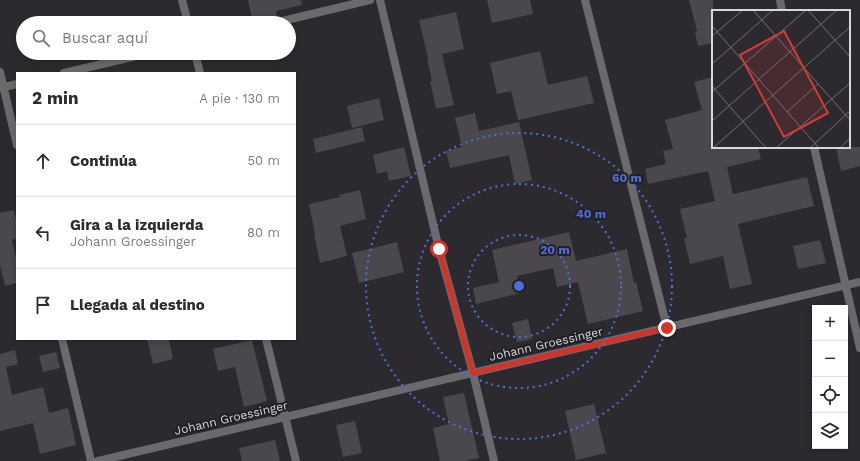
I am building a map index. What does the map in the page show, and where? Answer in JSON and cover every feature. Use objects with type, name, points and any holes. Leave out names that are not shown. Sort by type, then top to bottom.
[{"type":"street","points":[[182,0],[186,16]]},
{"type":"street","points":[[296,18],[370,0]]},
{"type":"street","points":[[380,0],[439,249],[473,373],[494,461]]},
{"type":"street","points":[[585,0],[667,328]]},
{"type":"street","points":[[780,0],[782,10]]},
{"type":"street","points":[[68,72],[119,60]]},
{"type":"street","points":[[197,60],[200,72]]},
{"type":"street","points":[[0,72],[2,88],[16,141]]},
{"type":"street","points":[[2,88],[16,84]]},
{"type":"street","points":[[814,148],[860,348]]},
{"type":"street","name":"Johann Groessinger","points":[[98,461],[860,282]]},
{"type":"street","points":[[62,340],[91,461]]},
{"type":"street","points":[[266,340],[296,461]]},
{"type":"building","points":[[248,0],[301,0],[302,5],[276,11],[277,16],[251,16]]},
{"type":"building","points":[[487,0],[530,0],[533,14],[492,23]]},
{"type":"building","points":[[689,0],[713,0],[712,43],[698,46],[695,32],[697,31]]},
{"type":"building","points":[[456,12],[464,49],[442,54],[454,105],[436,109],[430,81],[432,81],[428,58],[419,20]]},
{"type":"building","points":[[540,51],[548,85],[587,76],[594,103],[518,120],[511,91],[497,94],[490,63]]},
{"type":"building","points":[[712,77],[712,148],[758,148],[761,159],[727,167],[733,194],[807,177],[814,206],[738,224],[752,284],[730,289],[723,256],[690,264],[684,238],[687,238],[680,209],[715,201],[708,171],[648,184],[645,169],[666,164],[663,151],[673,149],[665,120],[702,110],[694,82]]},
{"type":"building","points":[[379,98],[384,120],[352,128],[347,106]]},
{"type":"building","points":[[475,113],[479,131],[519,122],[532,180],[515,184],[509,155],[450,168],[446,151],[462,147],[455,118]]},
{"type":"building","points":[[362,127],[365,141],[316,153],[313,139]]},
{"type":"building","points":[[404,147],[411,176],[389,181],[387,171],[377,174],[373,155]]},
{"type":"building","points":[[860,147],[860,166],[841,171],[836,148]]},
{"type":"building","points":[[360,190],[366,219],[340,226],[347,256],[320,263],[309,204],[340,197],[339,195]]},
{"type":"building","points":[[14,210],[16,220],[16,238],[12,240],[16,258],[16,283],[5,286],[0,265],[0,213]]},
{"type":"building","points":[[569,232],[576,261],[627,249],[634,283],[636,282],[643,311],[588,324],[578,282],[557,287],[553,268],[517,276],[520,293],[476,304],[473,288],[499,282],[492,250]]},
{"type":"building","points":[[820,240],[826,263],[798,269],[793,246]]},
{"type":"building","points":[[397,242],[404,272],[359,283],[352,253]]},
{"type":"building","points":[[528,319],[532,339],[517,342],[512,323]]},
{"type":"building","points":[[147,340],[169,340],[173,359],[153,364]]},
{"type":"building","points":[[252,340],[267,401],[244,407],[235,367],[218,371],[213,349]]},
{"type":"building","points":[[15,350],[18,364],[6,367],[12,395],[43,387],[49,413],[68,408],[76,445],[40,454],[33,423],[0,431],[0,354]]},
{"type":"building","points":[[56,352],[60,368],[43,372],[39,356]]},
{"type":"building","points":[[464,393],[479,458],[465,461],[440,461],[433,428],[449,424],[443,397]]},
{"type":"building","points":[[594,404],[606,453],[576,460],[565,411]]},
{"type":"building","points":[[355,421],[362,453],[343,457],[336,425]]},
{"type":"building","points":[[275,440],[280,461],[242,461],[239,448]]},
{"type":"route","points":[[439,249],[473,373],[667,328]]}]
